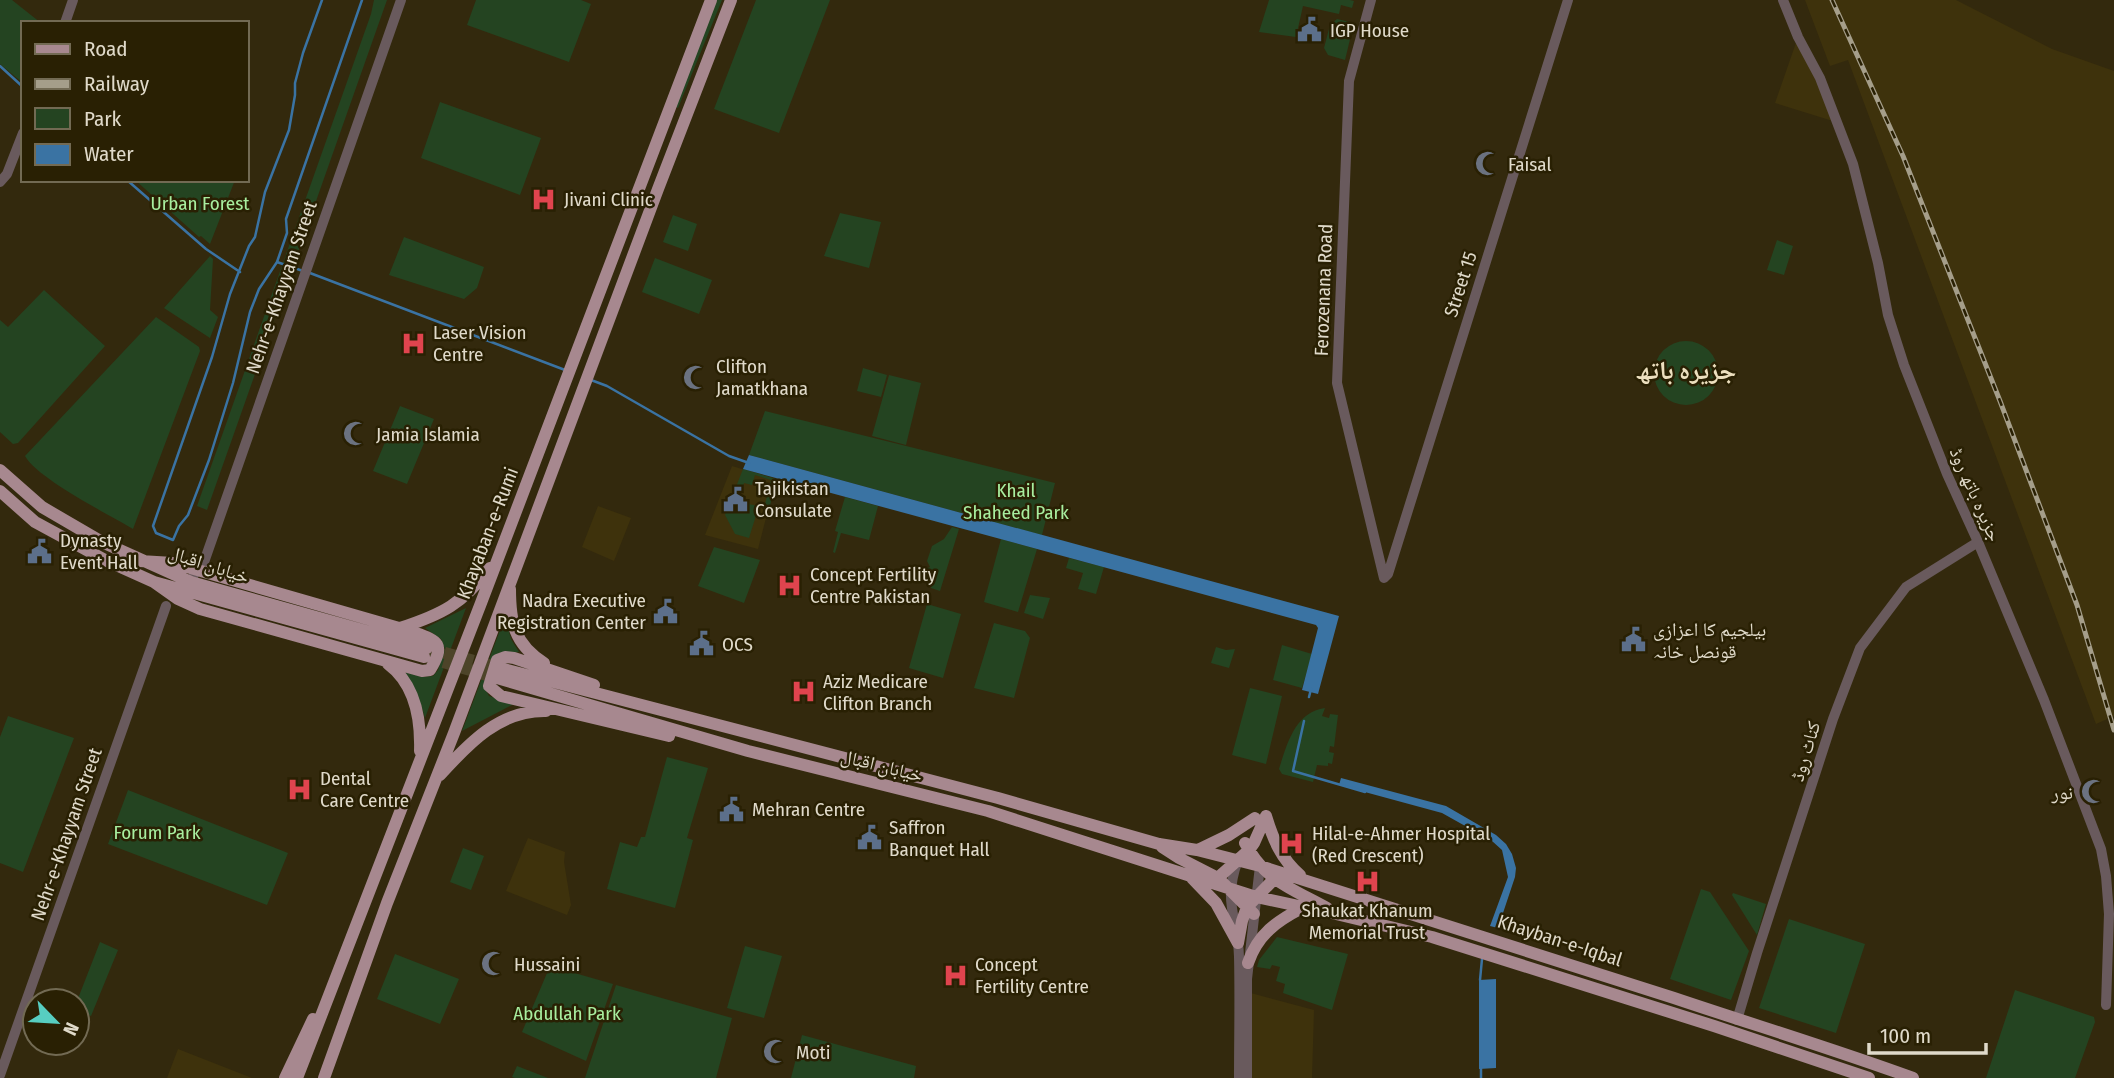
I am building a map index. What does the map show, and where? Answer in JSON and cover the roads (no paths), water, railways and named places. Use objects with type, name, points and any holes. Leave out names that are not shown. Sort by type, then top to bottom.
[{"type":"main road","name":"Khayaban-e-Rumi","points":[[297,1078],[711,0]]},
{"type":"main road","name":"Khayaban-e-Rumi","points":[[324,1078],[387,903],[731,0]]},
{"type":"main road","points":[[652,153],[669,160]]},
{"type":"main road","points":[[641,184],[657,189]]},
{"type":"main road","name":"خیابان اقبال","points":[[0,470],[42,507],[140,561],[426,652],[154,582],[105,560],[35,522],[0,491]]},
{"type":"main road","points":[[400,628],[431,618],[454,605],[478,583],[499,556]]},
{"type":"main road","points":[[154,582],[178,599],[200,609],[422,671],[430,670],[436,660],[438,645],[433,638],[194,576]]},
{"type":"main road","points":[[510,579],[511,618],[523,645],[531,655],[568,677]]},
{"type":"main road","points":[[748,751],[718,748],[501,696],[489,686],[497,660],[514,658],[568,677],[774,736],[787,744]]},
{"type":"main road","points":[[382,659],[398,671],[417,709],[421,730],[420,762]]},
{"type":"main road","name":"خیابان اقبال","points":[[1230,890],[1215,880],[1189,875],[988,811],[748,751],[498,673],[998,798],[1158,844],[1197,850],[1260,866]]},
{"type":"main road","points":[[433,784],[475,738],[497,723],[531,711],[564,711]]},
{"type":"main road","points":[[1158,844],[1215,880],[1238,860],[1247,846],[1254,843],[1261,817]]},
{"type":"main road","points":[[1197,850],[1261,817]]},
{"type":"main road","points":[[1261,817],[1287,864],[1305,880]]},
{"type":"main road","points":[[1247,846],[1260,866]]},
{"type":"main road","name":"Khayban-e-Iqbal","points":[[1260,866],[1277,876],[1305,880],[1661,993],[1737,1020],[1911,1073]]},
{"type":"main road","points":[[1189,875],[1216,903],[1238,943]]},
{"type":"main road","points":[[1238,943],[1242,921],[1277,876],[1336,914]]},
{"type":"main road","points":[[1230,890],[1252,906]]},
{"type":"main road","name":"Khayban-e-Iqbal","points":[[1252,906],[1302,908],[1432,937],[1869,1078]]},
{"type":"main road","points":[[1248,962],[1257,942],[1268,929],[1302,908]]},
{"type":"main road","points":[[285,1078],[310,1023],[329,995]]},
{"type":"main road","points":[[1773,1031],[1810,1035],[1849,1046],[1911,1073]]},
{"type":"street","points":[[66,21],[73,0]]},
{"type":"street","name":"Nehr-e-Khayyam Street","points":[[194,576],[203,565],[401,0]]},
{"type":"street","name":"Ferozenana Road","points":[[1371,0],[1349,81],[1337,383],[1384,578]]},
{"type":"street","name":"Street 15","points":[[1384,578],[1388,574],[1568,0]]},
{"type":"street","name":"جزیرہ باتھ روڈ","points":[[1783,0],[1798,37],[1820,78],[1853,164],[1878,263],[1888,316],[1904,365],[1947,474],[2044,700],[2104,861],[2109,914],[2106,1005]]},
{"type":"street","points":[[0,182],[7,174],[21,138]]},
{"type":"street","name":"کناٹ روڈ","points":[[1737,1020],[1833,719],[1860,648],[1906,587],[1978,542]]},
{"type":"street","name":"Nehr-e-Khayyam Street","points":[[0,1075],[166,606]]},
{"type":"street","points":[[1238,860],[1232,876],[1230,908],[1238,943],[1243,992],[1247,1078]]},
{"type":"street","points":[[1239,1078],[1243,992],[1252,906],[1260,866]]},
{"type":"water","points":[[749,455],[1339,616],[1318,694],[1302,690],[1318,628],[1316,625],[743,469]]},
{"type":"water","points":[[1341,778],[1446,806],[1496,835],[1506,844],[1516,868],[1498,928],[1490,926],[1508,877],[1502,850],[1492,841],[1442,813],[1339,785]]},
{"type":"water","points":[[1496,979],[1496,1068],[1479,1069],[1479,980]]},
{"type":"waterway","points":[[322,0],[303,53],[295,83],[289,130],[265,192],[255,237],[230,294],[212,357],[153,526],[156,533],[173,540],[188,515],[209,460],[233,383],[250,312],[259,289],[277,262],[287,233],[286,219],[362,0]]},
{"type":"waterway","points":[[0,66],[21,85]]},
{"type":"waterway","points":[[129,182],[206,249],[240,272]]},
{"type":"waterway","points":[[277,262],[303,271]]},
{"type":"waterway","points":[[310,273],[565,370]]},
{"type":"waterway","points":[[591,380],[607,386],[729,456],[749,463]]},
{"type":"waterway","points":[[1309,697],[1311,689]]},
{"type":"waterway","points":[[1304,721],[1293,771],[1365,792]]},
{"type":"waterway","points":[[1480,980],[1482,959]]},
{"type":"waterway","points":[[1481,1067],[1481,1078]]},
{"type":"tunnel","points":[[427,648],[500,668]]},
{"type":"tunnel","points":[[426,657],[497,678]]},
{"type":"railway","points":[[1832,0],[1903,156],[2000,401],[2077,605],[2114,730]]},
{"type":"place","name":"IGP House","points":[[1310,30]]},
{"type":"place","name":"Faisal","points":[[1488,164]]},
{"type":"place","name":"Jivani Clinic","points":[[544,199]]},
{"type":"place","name":"Laser Vision Centre","points":[[413,343]]},
{"type":"place","name":"Clifton Jamatkhana","points":[[696,377]]},
{"type":"place","name":"Jamia Islamia","points":[[356,434]]},
{"type":"place","name":"Tajikistan Consulate","points":[[735,499]]},
{"type":"place","name":"Dynasty Event Hall","points":[[40,551]]},
{"type":"place","name":"Concept Fertility Centre Pakistan","points":[[790,585]]},
{"type":"place","name":"Nadra Executive Registration Center","points":[[666,611]]},
{"type":"place","name":"بیلجیم کا اعزازی قونصل خانہ","points":[[1633,640]]},
{"type":"place","name":"OCS","points":[[702,644]]},
{"type":"place","name":"Aziz Medicare Clifton Branch","points":[[803,692]]},
{"type":"place","name":"Dental Care Centre","points":[[300,789]]},
{"type":"place","name":"نور","points":[[2093,792]]},
{"type":"place","name":"Mehran Centre","points":[[732,809]]},
{"type":"place","name":"Saffron Banquet Hall","points":[[869,838]]},
{"type":"place","name":"Hilal-e-Ahmer Hospital (Red Crescent)","points":[[1292,844]]},
{"type":"place","name":"Shaukat Khanum Memorial Trust","points":[[1367,882]]},
{"type":"place","name":"Hussaini","points":[[494,964]]},
{"type":"place","name":"Concept Fertility Centre","points":[[955,975]]},
{"type":"place","name":"Moti","points":[[776,1052]]},
{"type":"district","name":"جزیرہ باتھ","points":[[1686,370]]},
{"type":"park label","name":"Urban Forest","points":[[200,203]]},
{"type":"park label","name":"Khail Shaheed Park","points":[[1016,501]]},
{"type":"park label","name":"Forum Park","points":[[157,832]]},
{"type":"park label","name":"Abdullah Park","points":[[567,1013]]}]
